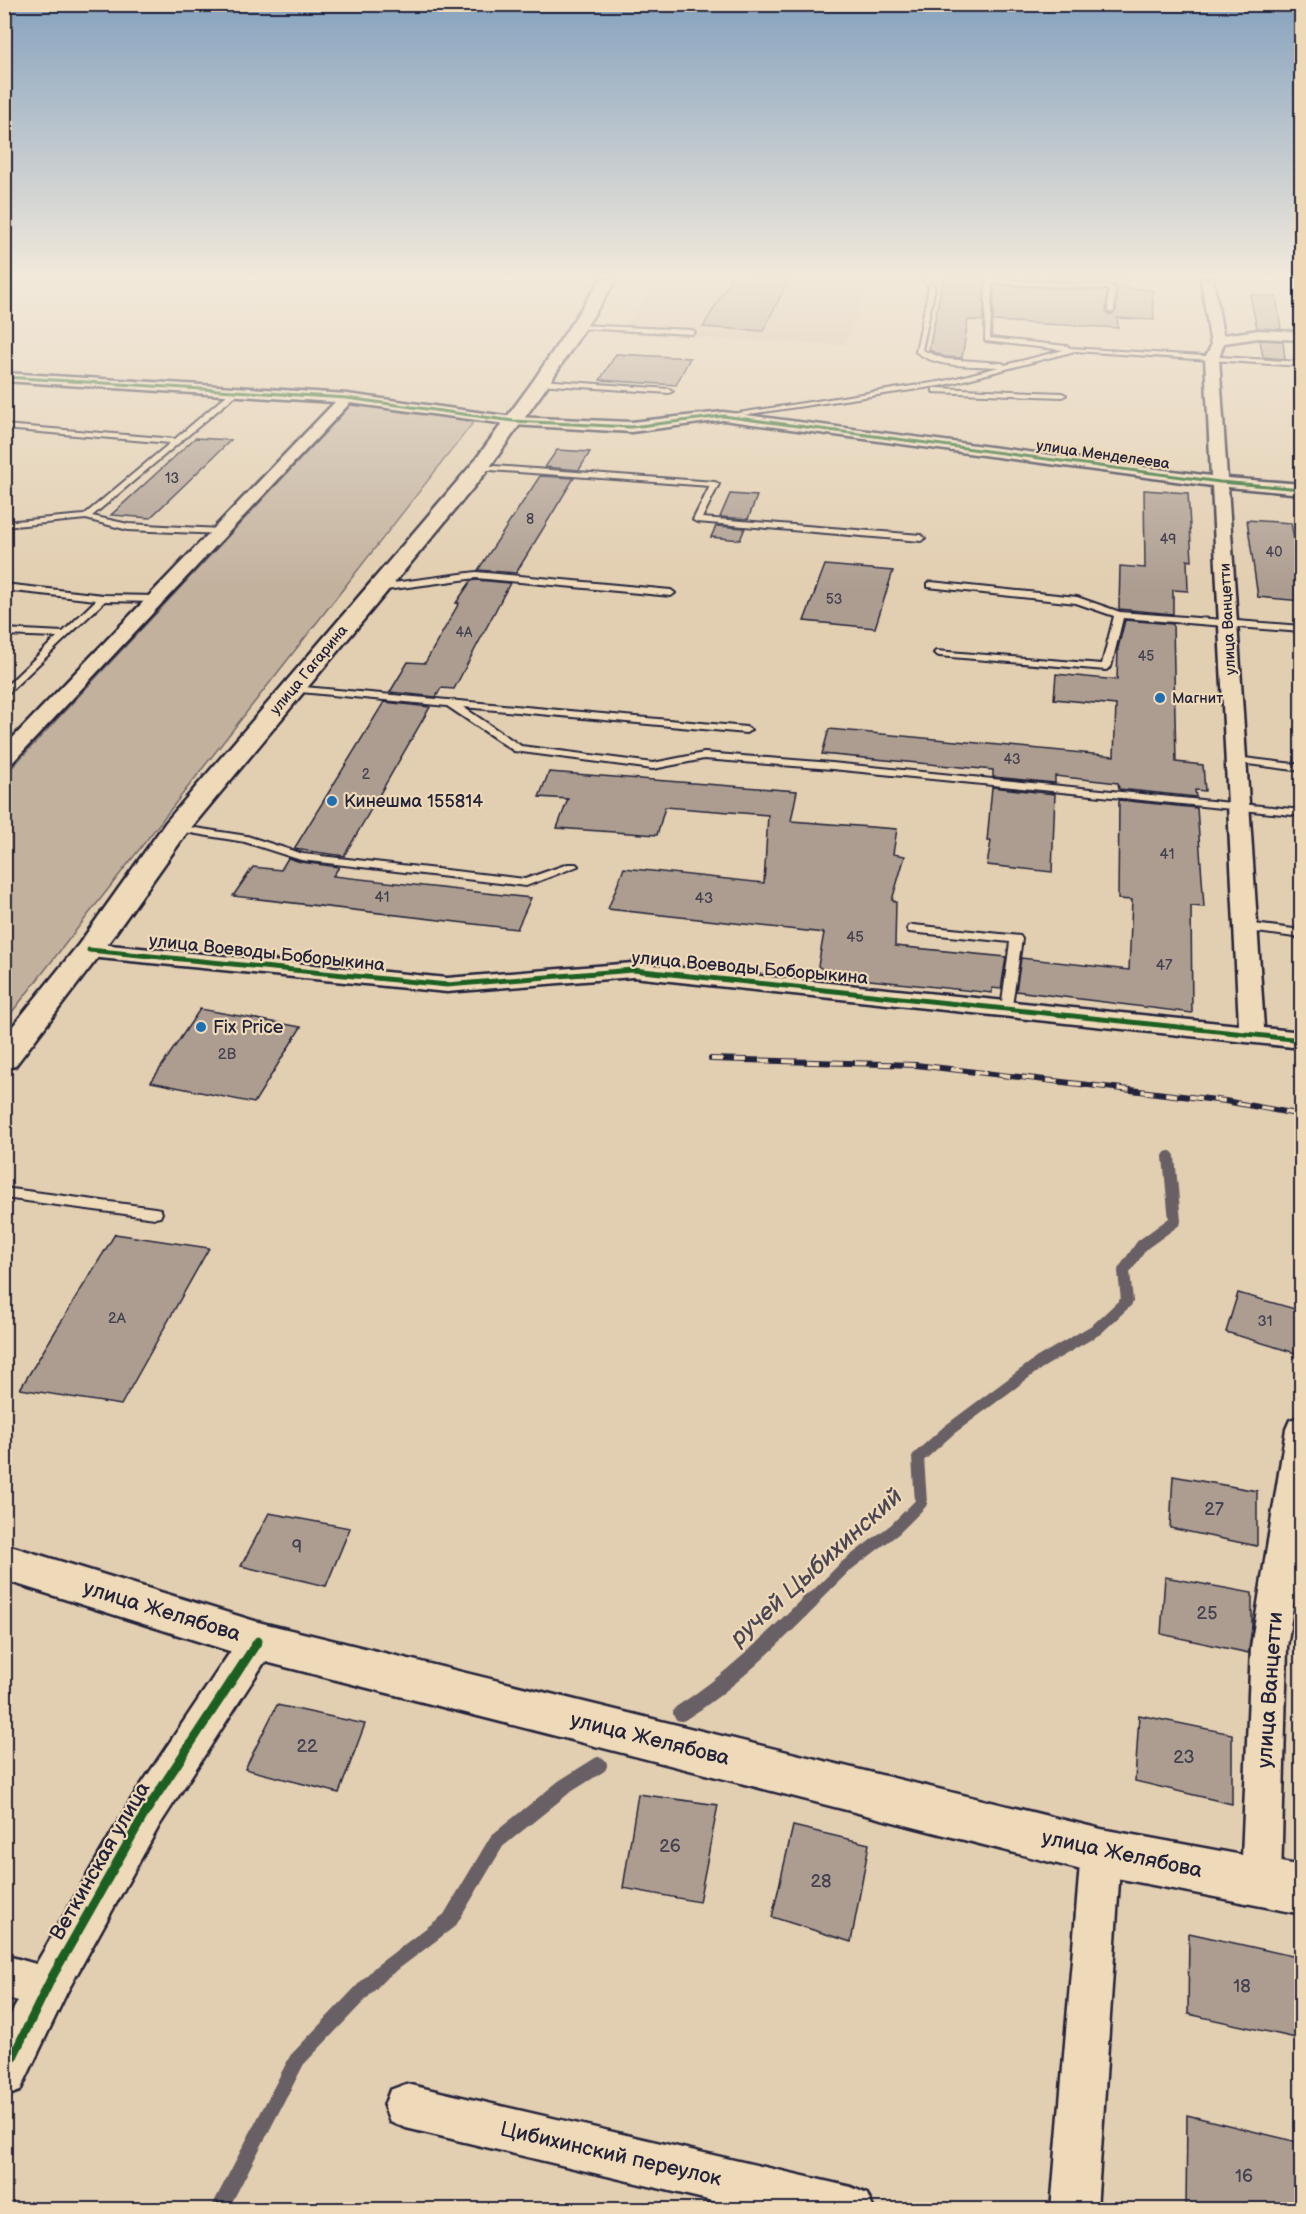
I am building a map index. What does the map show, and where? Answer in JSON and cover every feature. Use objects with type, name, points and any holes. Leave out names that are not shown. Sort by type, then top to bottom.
[{"type":"street","points":[[100,382],[347,398],[513,421]]},
{"type":"street","name":"улица Гагарина","points":[[4,1059],[89,950],[176,828],[480,467],[541,382]]},
{"type":"street","name":"улица Ванцетти","points":[[1216,382],[1252,1034]]},
{"type":"street","points":[[4,760],[347,398]]},
{"type":"street","name":"улица Менделеева","points":[[513,421],[631,427],[723,416],[1220,482],[1302,489]]},
{"type":"street","name":"улица Воеводы Боборыкина","points":[[89,950],[447,985],[633,970],[1302,1040]]},
{"type":"street","name":"улица Ванцетти","points":[[1281,1885],[1269,1647],[1302,1429]]},
{"type":"street","name":"улица Желябова","points":[[4,1562],[258,1641],[1101,1852],[1281,1885]]},
{"type":"street","name":"Веткинская улица","points":[[4,2075],[47,1988],[145,1812],[258,1641]]},
{"type":"street","points":[[1074,2210],[1101,1852]]},
{"type":"street","points":[[4,1976],[47,1988]]},
{"type":"street","name":"Цибихинский переулок","points":[[406,2106],[850,2210]]},
{"type":"lane","points":[[545,382],[669,392]]},
{"type":"lane","points":[[723,416],[913,389],[941,382]]},
{"type":"lane","points":[[913,389],[1062,395]]},
{"type":"lane","points":[[86,517],[238,390]]},
{"type":"lane","points":[[4,427],[177,441]]},
{"type":"lane","points":[[480,467],[715,484],[697,520],[921,538]]},
{"type":"lane","points":[[4,525],[86,517],[128,527],[219,532]]},
{"type":"lane","points":[[378,588],[476,575],[671,593]]},
{"type":"lane","points":[[931,585],[1077,600],[1119,615],[1302,629]]},
{"type":"lane","points":[[4,587],[103,598],[156,600]]},
{"type":"lane","points":[[4,694],[103,598]]},
{"type":"lane","points":[[939,653],[1106,667],[1119,615]]},
{"type":"lane","points":[[4,632],[65,635]]},
{"type":"lane","points":[[293,689],[746,730]]},
{"type":"lane","points":[[451,704],[518,749],[653,766],[704,756],[832,766],[1302,813]]},
{"type":"lane","points":[[1236,760],[1302,768]]},
{"type":"lane","points":[[176,828],[247,839],[301,857],[526,883],[572,866]]},
{"type":"lane","points":[[1246,927],[1302,934]]},
{"type":"lane","points":[[913,929],[1016,939],[1007,1009]]},
{"type":"lane","points":[[4,1193],[155,1213]]},
{"type":"shaded area","points":[[353,403],[476,419],[5,1021],[5,775]]},
{"type":"building","points":[[635,382],[677,382],[676,385]]},
{"type":"building","points":[[195,438],[231,440],[150,518],[111,515]]},
{"type":"building","points":[[557,450],[590,452],[579,470],[545,467]]},
{"type":"building","points":[[540,476],[574,478],[516,573],[478,570]]},
{"type":"building","points":[[1144,490],[1188,493],[1192,561],[1187,560],[1188,591],[1173,590],[1173,614],[1119,609],[1120,566],[1145,568]]},
{"type":"building","points":[[730,494],[757,496],[748,519],[720,517]]},
{"type":"building","points":[[1247,520],[1291,523],[1302,581],[1302,601],[1258,597]]},
{"type":"building","points":[[716,526],[745,528],[740,540],[711,537]]},
{"type":"building","points":[[825,565],[893,571],[875,628],[804,621]]},
{"type":"building","points":[[471,581],[510,583],[454,689],[441,688],[436,697],[390,692],[408,662],[425,663],[459,603],[456,603]]},
{"type":"building","points":[[1125,620],[1173,624],[1176,762],[1203,765],[1205,791],[1195,790],[1196,797],[1119,789],[1118,783],[1055,776],[1055,783],[993,777],[993,770],[822,754],[829,729],[1114,756],[1116,705],[1054,699],[1056,674],[1117,680],[1118,648]]},
{"type":"building","points":[[384,702],[430,707],[344,856],[294,849]]},
{"type":"building","points":[[549,772],[797,791],[791,821],[897,829],[893,854],[905,856],[892,900],[896,902],[895,946],[1006,957],[1001,989],[992,988],[992,993],[832,976],[818,966],[824,933],[608,909],[624,868],[764,883],[768,815],[665,807],[657,835],[557,828],[568,799],[539,797]]},
{"type":"building","points":[[992,787],[1055,794],[1052,872],[987,865],[991,841],[987,841]]},
{"type":"building","points":[[1119,800],[1197,808],[1204,907],[1191,906],[1192,1013],[1016,991],[1021,958],[1129,970],[1132,900],[1118,899]]},
{"type":"building","points":[[288,858],[339,867],[333,876],[531,898],[517,929],[233,896],[253,867],[281,870]]},
{"type":"building","points":[[200,1009],[301,1027],[254,1103],[151,1082]]},
{"type":"building","points":[[115,1234],[209,1248],[121,1405],[20,1389]]},
{"type":"building","points":[[1238,1293],[1302,1311],[1302,1355],[1226,1332]]},
{"type":"building","points":[[1173,1476],[1257,1491],[1257,1546],[1170,1528]]},
{"type":"building","points":[[269,1513],[350,1528],[326,1586],[241,1566]]},
{"type":"building","points":[[1165,1577],[1252,1593],[1249,1653],[1161,1634]]},
{"type":"building","points":[[277,1705],[365,1724],[339,1793],[245,1769]]},
{"type":"building","points":[[1139,1715],[1232,1734],[1232,1804],[1135,1781]]},
{"type":"building","points":[[638,1794],[718,1805],[699,1902],[623,1888]]},
{"type":"building","points":[[793,1826],[869,1844],[851,1942],[772,1917]]},
{"type":"building","points":[[1189,1933],[1297,1957],[1296,2038],[1188,2014]]},
{"type":"building","points":[[1187,2115],[1302,2143],[1302,2210],[1186,2210]]},
{"type":"waterway","name":"ручей Цыбихинский","points":[[812,1600],[845,1567],[895,1529],[921,1503],[918,1458],[949,1430],[1039,1363],[1097,1329],[1127,1301],[1124,1271],[1142,1245],[1175,1221],[1169,1157]]},
{"type":"waterway","name":"ручей Цыбихинский","points":[[681,1713],[733,1675],[812,1600]]},
{"type":"waterway","name":"ручей Цыбихинский","points":[[219,2210],[297,2060],[380,1973],[450,1920],[497,1841],[564,1787],[599,1765]]},
{"type":"railway","points":[[711,1059],[916,1065],[1225,1101],[1302,1115]]},
{"type":"cycle path","points":[[91,382],[347,398],[513,421],[631,427],[723,416],[1220,482],[1302,489]]},
{"type":"cycle path","points":[[89,950],[447,985],[633,970],[1302,1040]]},
{"type":"cycle path","points":[[4,2075],[52,1977],[145,1813],[258,1641]]},
{"type":"place","name":"Магнит","points":[[1160,698]]},
{"type":"place","name":"Кинешма 155814","points":[[332,801]]},
{"type":"place","name":"Fix Price","points":[[201,1027]]}]
